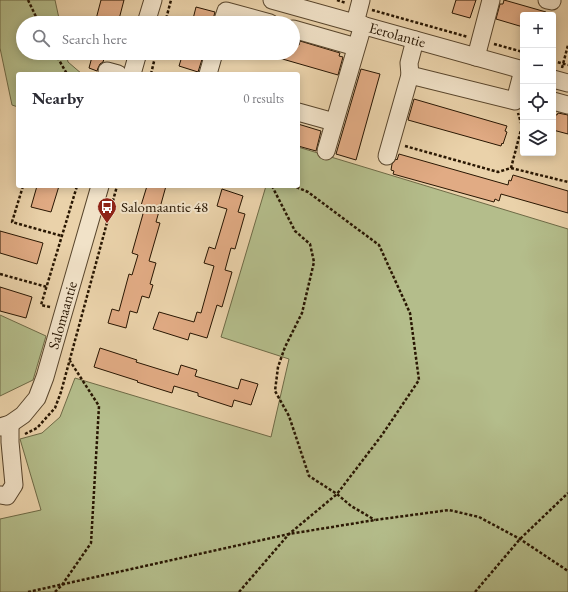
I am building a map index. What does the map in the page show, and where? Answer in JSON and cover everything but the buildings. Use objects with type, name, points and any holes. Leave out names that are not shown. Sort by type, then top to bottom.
[{"type":"street","points":[[148,16],[153,0]]},
{"type":"street","name":"Eerolantie","points":[[272,0],[520,69]]},
{"type":"street","points":[[476,57],[491,0]]},
{"type":"street","points":[[326,151],[356,47],[360,3]]},
{"type":"street","points":[[226,11],[244,16]]},
{"type":"street","points":[[300,32],[356,47]]},
{"type":"street","points":[[389,149],[410,76],[409,63],[416,40]]},
{"type":"street","points":[[133,72],[136,60]]},
{"type":"street","points":[[209,72],[212,60]]},
{"type":"street","points":[[410,76],[519,95],[521,84]]},
{"type":"street","points":[[556,80],[568,83]]},
{"type":"street","points":[[556,102],[568,105]]},
{"type":"street","points":[[300,113],[334,122]]},
{"type":"street","name":"Salomaantie","points":[[5,425],[24,415],[37,398],[45,377],[99,188]]},
{"type":"street","points":[[0,495],[7,496],[14,485],[10,442],[5,425]]},
{"type":"path","points":[[28,0],[36,16]]},
{"type":"path","points":[[167,16],[171,0]]},
{"type":"path","points":[[337,0],[360,3],[520,51]]},
{"type":"path","points":[[564,64],[568,46]]},
{"type":"path","points":[[59,60],[66,72]]},
{"type":"path","points":[[151,72],[154,60]]},
{"type":"path","points":[[556,62],[568,65]]},
{"type":"path","points":[[511,168],[522,126],[519,95]]},
{"type":"path","points":[[389,149],[498,172],[511,168],[568,182]]},
{"type":"path","points":[[22,188],[12,222],[62,236]]},
{"type":"path","points":[[76,188],[41,304],[81,316]]},
{"type":"path","points":[[273,188],[295,231],[310,244],[314,262],[302,313],[285,347],[278,367],[275,391],[288,416],[310,476],[337,494],[351,506],[375,520]]},
{"type":"path","points":[[239,592],[289,534],[337,494],[382,435],[419,380],[410,313],[379,245],[308,192],[299,188]]},
{"type":"path","points":[[0,274],[46,287]]},
{"type":"path","points":[[55,592],[62,585],[90,543],[99,406],[70,361]]},
{"type":"path","points":[[475,592],[520,539],[568,493]]},
{"type":"path","points":[[28,592],[289,534],[449,510],[479,518],[520,539],[568,571]]},
{"type":"green space","points":[[0,0],[55,0],[58,16],[16,16],[16,60],[68,60],[80,72],[16,72],[16,106],[12,105],[0,48]]},
{"type":"green space","points":[[300,148],[568,229],[568,592],[0,592],[0,519],[41,510],[20,439],[42,433],[60,417],[75,378],[271,437],[289,359],[221,337],[265,188],[300,188]]},
{"type":"green space","points":[[0,315],[46,336],[33,380],[0,396]]},
{"type":"place","name":"Salomaantie 48","points":[[107,224]]}]
